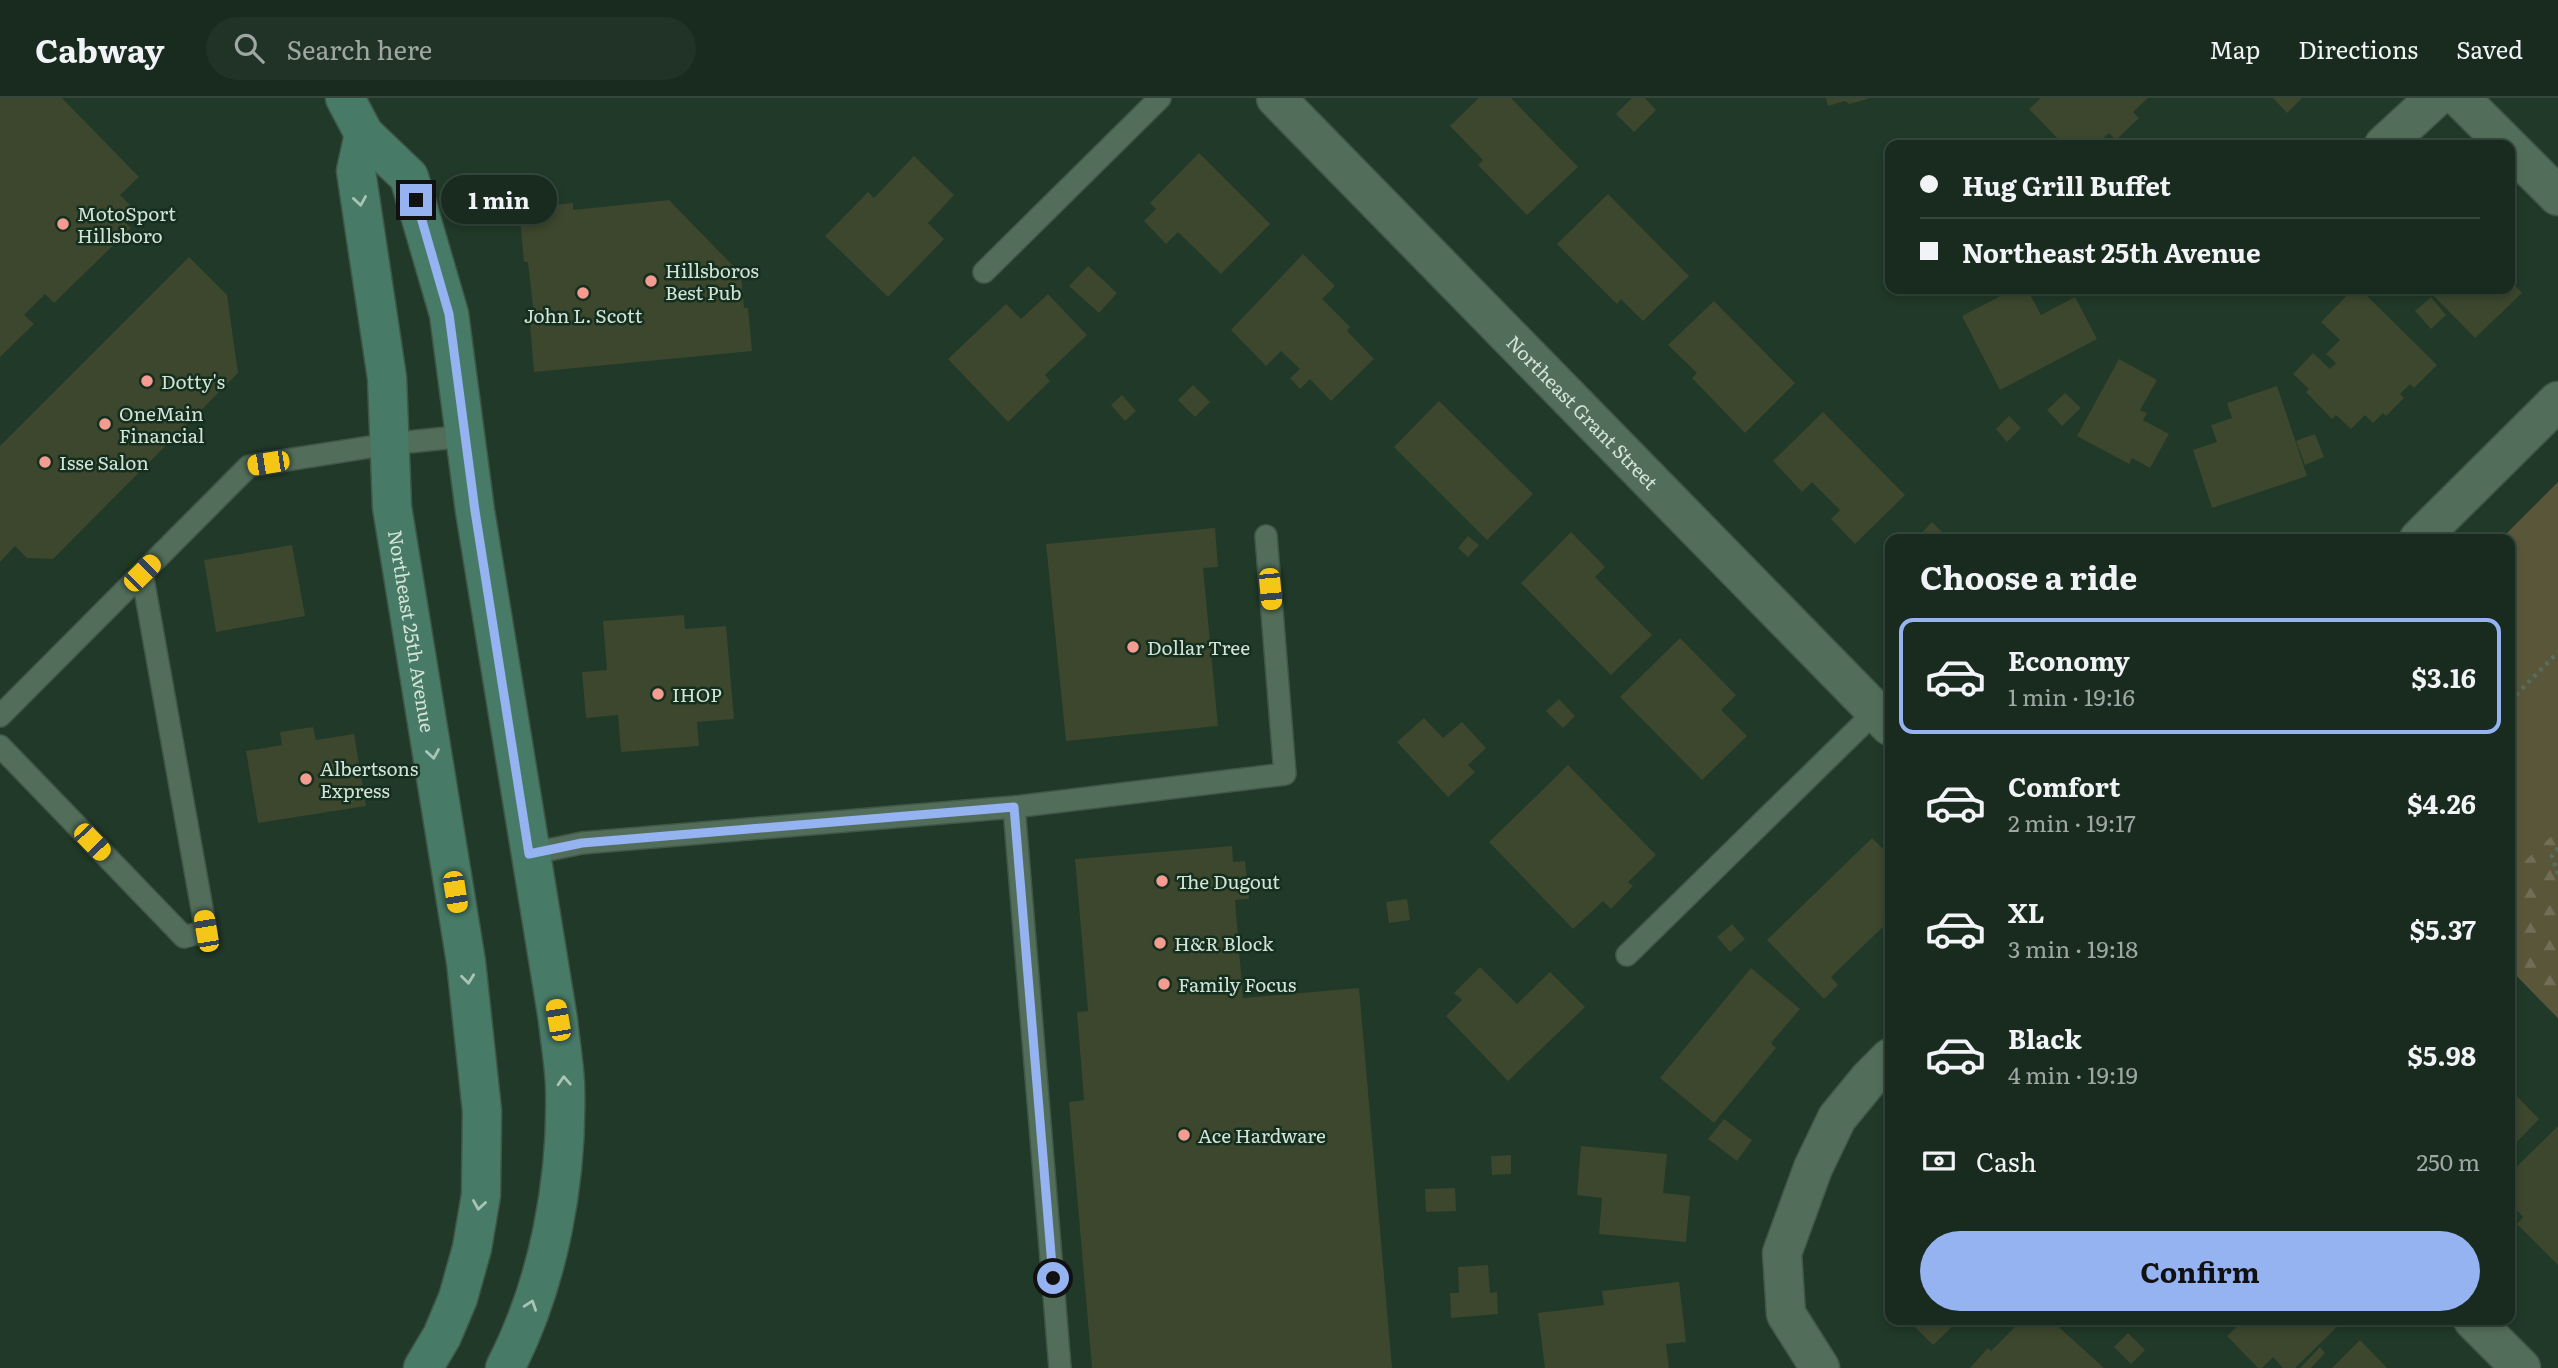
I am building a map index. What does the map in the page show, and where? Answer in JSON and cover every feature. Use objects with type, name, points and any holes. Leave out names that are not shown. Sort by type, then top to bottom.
[{"type":"main road","points":[[345,98],[364,134],[409,177],[449,314],[529,854],[558,1020],[565,1083],[564,1139],[558,1194],[545,1264],[505,1368]]},
{"type":"main road","name":"Northeast 25th Avenue","points":[[364,134],[356,171],[387,378],[392,507],[466,962],[482,1111],[481,1195],[472,1248],[458,1298],[442,1336],[423,1368]]},
{"type":"street","name":"Northeast Grant Street","points":[[1276,98],[1883,719]]},
{"type":"street","points":[[2389,140],[2435,98]]},
{"type":"street","points":[[2460,98],[2501,140]]},
{"type":"street","points":[[2515,154],[2558,196]]},
{"type":"street","points":[[2424,534],[2558,401]]},
{"type":"street","points":[[1820,1368],[1786,1314],[1782,1253],[1809,1179],[1837,1118],[1885,1063]]},
{"type":"street","points":[[2478,1325],[2521,1368]]},
{"type":"lane","points":[[984,272],[1160,98]]},
{"type":"lane","points":[[0,716],[249,466],[389,444],[466,436]]},
{"type":"lane","points":[[529,854],[582,843],[1014,807],[1285,774],[1266,536]]},
{"type":"lane","points":[[0,747],[184,937],[206,931],[142,573]]},
{"type":"lane","points":[[1627,955],[1883,719]]},
{"type":"lane","points":[[1014,807],[1060,1368]]},
{"type":"path","points":[[2515,696],[2558,652]]},
{"type":"path","points":[[2558,848],[2552,856],[2558,873]]},
{"type":"green space","points":[[2558,482],[2558,1018],[2515,974],[2515,534],[2506,534]]},
{"type":"green space","points":[[2558,830],[2558,1018],[2515,974],[2515,870]]},
{"type":"building","name":"MotoSport Hillsboro","points":[[0,98],[62,98],[139,177],[120,195],[133,208],[122,219],[131,228],[54,303],[45,294],[24,315],[34,324],[0,357]]},
{"type":"building","points":[[1479,98],[1511,98],[1578,167],[1527,215],[1478,165],[1483,160],[1450,126]]},
{"type":"building","points":[[1632,98],[1645,98],[1656,110],[1634,132],[1616,114]]},
{"type":"building","points":[[1826,98],[1868,98],[1868,99],[1828,106]]},
{"type":"building","points":[[2041,98],[2148,98],[2133,112],[2139,118],[2116,140],[2109,133],[2101,140],[2059,140],[2029,109]]},
{"type":"building","points":[[2273,98],[2302,98],[2287,113]]},
{"type":"building","points":[[1199,153],[1270,224],[1221,274],[1178,232],[1166,244],[1144,221],[1156,209],[1150,203]]},
{"type":"building","points":[[914,156],[954,195],[928,223],[944,239],[888,297],[825,236],[868,192],[874,198]]},
{"type":"building","points":[[1608,194],[1689,276],[1643,321],[1621,299],[1617,304],[1557,244]]},
{"type":"building","points":[[669,200],[741,274],[744,308],[748,308],[752,351],[534,372],[530,324],[535,324],[528,262],[524,262],[519,208],[573,203],[573,210]]},
{"type":"building","points":[[1303,254],[1335,286],[1322,299],[1350,327],[1347,331],[1374,359],[1331,401],[1310,379],[1300,389],[1290,378],[1300,369],[1281,351],[1266,366],[1231,330]]},
{"type":"building","points":[[189,257],[227,295],[238,373],[53,559],[27,558],[15,546],[0,562],[0,446]]},
{"type":"building","points":[[1088,266],[1117,293],[1099,313],[1069,286]]},
{"type":"building","points":[[2515,285],[2522,293],[2475,338],[2432,294],[2515,294]]},
{"type":"building","points":[[1048,294],[1087,335],[1045,375],[1050,381],[1008,422],[948,359],[1006,304],[1021,319]]},
{"type":"building","points":[[2004,294],[2030,294],[2041,315],[2075,297],[2097,339],[2000,390],[1962,316]]},
{"type":"building","points":[[2348,294],[2365,294],[2437,365],[2414,388],[2410,384],[2400,394],[2404,398],[2386,416],[2383,413],[2373,423],[2365,415],[2351,429],[2336,415],[2332,419],[2306,392],[2309,389],[2293,374],[2313,353],[2330,369],[2336,363],[2326,354],[2340,340],[2321,322]]},
{"type":"building","points":[[2431,297],[2446,315],[2431,329],[2415,311]]},
{"type":"building","points":[[1714,301],[1795,383],[1745,433],[1692,378],[1697,373],[1668,345]]},
{"type":"building","points":[[2119,359],[2157,380],[2140,410],[2147,413],[2143,420],[2169,434],[2150,468],[2132,458],[2129,464],[2077,436]]},
{"type":"building","points":[[1193,385],[1210,402],[1195,417],[1178,400]]},
{"type":"building","points":[[2277,386],[2307,476],[2212,508],[2193,450],[2217,442],[2211,425],[2232,418],[2227,403]]},
{"type":"building","points":[[2065,393],[2081,408],[2062,426],[2047,410]]},
{"type":"building","points":[[1122,395],[1136,411],[1125,421],[1111,405]]},
{"type":"building","points":[[1439,401],[1533,494],[1487,540],[1394,447]]},
{"type":"building","points":[[1823,412],[1905,495],[1855,544],[1831,519],[1840,510],[1812,482],[1802,492],[1773,461]]},
{"type":"building","points":[[2009,416],[2021,428],[2007,442],[1996,429]]},
{"type":"building","points":[[2315,434],[2324,457],[2305,465],[2296,441]]},
{"type":"building","points":[[1932,522],[1944,534],[1921,534]]},
{"type":"building","name":"Dollar Tree","points":[[1215,528],[1218,567],[1203,568],[1218,726],[1066,741],[1046,544]]},
{"type":"building","points":[[1571,532],[1605,567],[1595,577],[1652,635],[1611,675],[1521,583]]},
{"type":"building","points":[[1468,536],[1479,545],[1468,557],[1458,548]]},
{"type":"building","points":[[292,545],[305,616],[216,632],[204,560]]},
{"type":"building","name":"IHOP","points":[[684,615],[685,629],[726,626],[734,719],[697,722],[699,746],[621,752],[618,715],[586,718],[582,672],[607,670],[603,621]]},
{"type":"building","points":[[1680,638],[1736,695],[1721,710],[1747,736],[1702,780],[1620,697]]},
{"type":"building","points":[[1559,699],[1575,716],[1563,728],[1546,711]]},
{"type":"building","points":[[1424,718],[1443,738],[1462,722],[1486,748],[1468,765],[1475,772],[1448,797],[1397,742]]},
{"type":"building","name":"Albertsons Express","points":[[313,727],[316,740],[354,734],[366,806],[258,823],[246,751],[282,745],[280,732]]},
{"type":"building","points":[[1568,765],[1656,855],[1628,882],[1633,886],[1611,909],[1603,901],[1573,929],[1489,842]]},
{"type":"building","points":[[1872,838],[1885,851],[1885,914],[1882,917],[1885,925],[1831,977],[1838,985],[1824,999],[1767,940]]},
{"type":"building","points":[[1232,846],[1233,862],[1245,861],[1249,899],[1235,900],[1243,998],[1359,988],[1392,1368],[1092,1368],[1069,1102],[1084,1100],[1077,1012],[1088,1011],[1075,859]]},
{"type":"building","points":[[1407,899],[1410,920],[1389,923],[1386,902]]},
{"type":"building","points":[[1732,924],[1745,939],[1730,952],[1717,937]]},
{"type":"building","points":[[1480,967],[1517,1004],[1550,972],[1585,1007],[1508,1081],[1446,1016],[1462,1000],[1454,993]]},
{"type":"building","points":[[1751,968],[1800,1009],[1771,1043],[1776,1048],[1714,1123],[1660,1078]]},
{"type":"building","points":[[2515,1094],[2539,1119],[2515,1144]]},
{"type":"building","points":[[1724,1119],[1752,1140],[1737,1161],[1708,1139]]},
{"type":"building","points":[[2558,1126],[2558,1265],[2517,1224],[2523,1217],[2515,1208],[2515,1168]]},
{"type":"building","points":[[1581,1146],[1667,1154],[1663,1193],[1690,1196],[1686,1242],[1599,1234],[1602,1198],[1577,1195]]},
{"type":"building","points":[[1511,1155],[1511,1174],[1492,1175],[1491,1156]]},
{"type":"building","points":[[1455,1188],[1456,1211],[1426,1212],[1425,1189]]},
{"type":"building","points":[[1488,1265],[1490,1293],[1497,1292],[1498,1314],[1451,1318],[1450,1293],[1459,1293],[1458,1267]]},
{"type":"building","points":[[1679,1282],[1686,1342],[1666,1344],[1669,1368],[1545,1368],[1538,1313],[1604,1305],[1602,1291]]},
{"type":"building","points":[[1913,1325],[1954,1325],[1933,1345]]},
{"type":"building","points":[[2017,1325],[2057,1325],[2104,1368],[1970,1368],[1988,1348],[1991,1351]]},
{"type":"building","points":[[2239,1325],[2339,1325],[2295,1368],[2283,1368],[2273,1357],[2262,1368],[2258,1368],[2227,1336]]},
{"type":"building","points":[[2128,1333],[2145,1350],[2131,1364],[2114,1347]]},
{"type":"building","points":[[2360,1340],[2387,1368],[2332,1368]]},
{"type":"building","points":[[2320,1347],[2325,1353],[2311,1368],[2300,1368]]},
{"type":"place","name":"MotoSport Hillsboro","points":[[63,224]]},
{"type":"place","name":"Hillsboros Best Pub","points":[[651,281]]},
{"type":"place","name":"John L. Scott","points":[[583,293]]},
{"type":"place","name":"Dotty's","points":[[147,381]]},
{"type":"place","name":"OneMain Financial","points":[[105,424]]},
{"type":"place","name":"Isse Salon","points":[[45,462]]},
{"type":"place","name":"Dollar Tree","points":[[1133,647]]},
{"type":"place","name":"IHOP","points":[[658,694]]},
{"type":"place","name":"Albertsons Express","points":[[306,779]]},
{"type":"place","name":"The Dugout","points":[[1162,881]]},
{"type":"place","name":"H&R Block","points":[[1160,943]]},
{"type":"place","name":"Family Focus","points":[[1164,984]]},
{"type":"place","name":"Ace Hardware","points":[[1184,1135]]},
{"type":"route","points":[[416,200],[449,314],[475,511],[529,854],[582,843],[1014,807],[1053,1278]]}]
